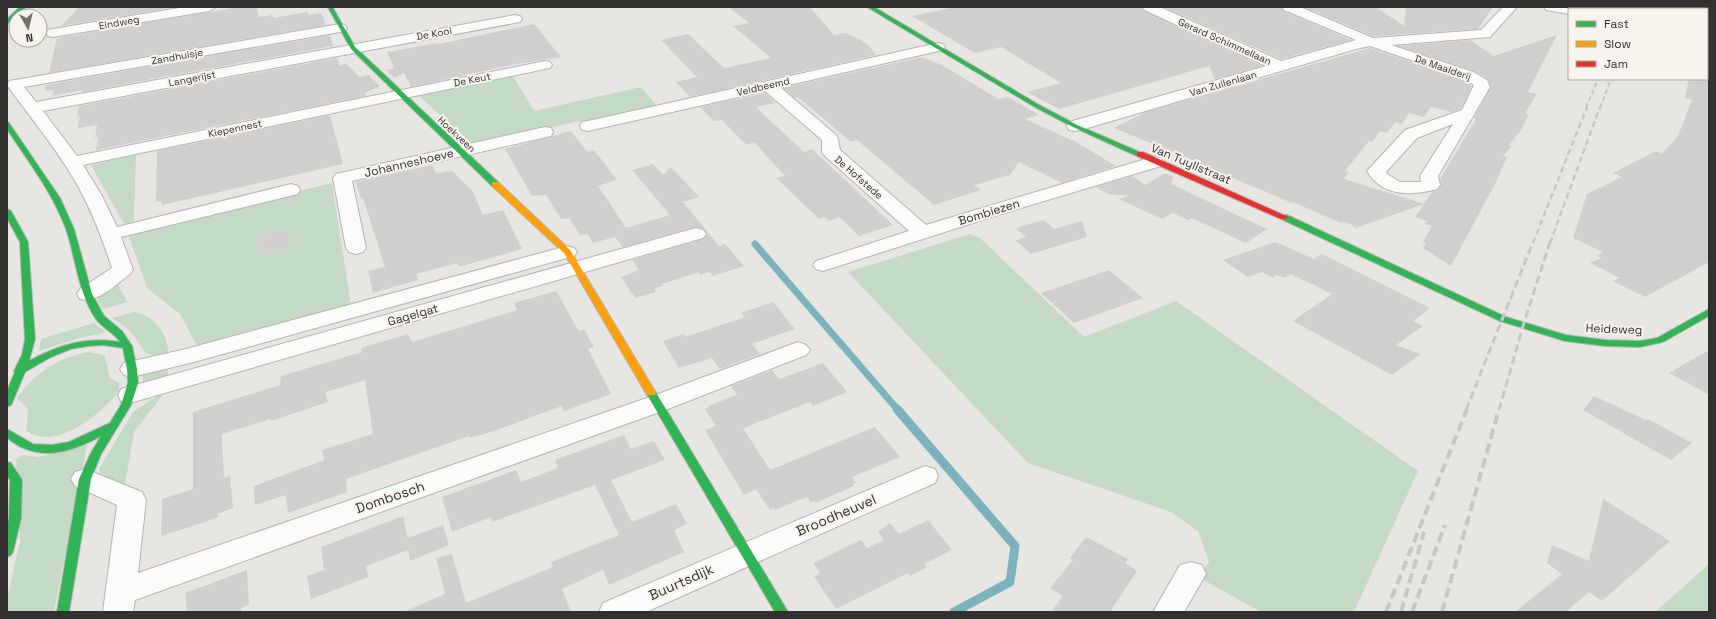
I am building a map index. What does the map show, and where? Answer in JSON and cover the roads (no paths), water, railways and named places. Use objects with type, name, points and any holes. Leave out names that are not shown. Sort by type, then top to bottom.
[{"type":"street","points":[[7,22],[23,7]]},
{"type":"street","name":"Eindweg","points":[[53,33],[209,7]]},
{"type":"street","name":"Van Tuyllstraat","points":[[870,7],[1037,106],[1075,126],[1155,162],[1253,203],[1472,306],[1513,322]]},
{"type":"street","name":"Gerard Schimmellaan","points":[[1149,7],[1279,66]]},
{"type":"street","points":[[1289,7],[1372,42]]},
{"type":"street","name":"Van Zuilenlaan","points":[[1075,126],[1354,44],[1485,34],[1510,7]]},
{"type":"street","points":[[1551,7],[1568,10]]},
{"type":"street","name":"Hoekveen","points":[[330,8],[340,28],[353,48],[399,94],[573,260]]},
{"type":"street","name":"De Kooi","points":[[353,48],[515,18]]},
{"type":"street","name":"Zandhuisje","points":[[32,108],[14,84],[340,28]]},
{"type":"street","name":"De Maalderij","points":[[1372,42],[1477,79],[1482,83],[1482,87],[1468,113],[1429,176],[1431,185],[1414,189],[1402,187],[1383,180],[1378,175],[1376,170],[1384,164],[1411,134],[1468,113]]},
{"type":"street","name":"Veldbeemd","points":[[588,126],[938,47]]},
{"type":"street","name":"Langerijst","points":[[32,108],[353,48]]},
{"type":"street","name":"De Keut","points":[[399,94],[545,65]]},
{"type":"street","name":"De Hofstede","points":[[768,85],[830,139],[831,152],[923,233]]},
{"type":"street","name":"Kiepennest","points":[[71,162],[399,94]]},
{"type":"street","points":[[32,108],[71,162],[92,195],[111,234],[123,270],[88,294]]},
{"type":"street","points":[[7,124],[56,198],[70,230],[88,294],[100,318],[119,332],[127,346],[132,369],[133,383],[130,395],[96,453],[85,479],[63,612]]},
{"type":"street","name":"Johanneshoeve","points":[[356,248],[342,178],[545,132]]},
{"type":"street","name":"Bombiezen","points":[[823,265],[1155,162]]},
{"type":"street","points":[[111,234],[291,190]]},
{"type":"street","points":[[7,210],[24,242],[30,339],[29,352],[11,388]]},
{"type":"street","name":"Gagelgat","points":[[132,369],[573,260],[696,234]]},
{"type":"street","points":[[573,260],[782,612]]},
{"type":"street","name":"Gagelgat","points":[[130,395],[573,260]]},
{"type":"street","name":"Heideweg","points":[[1513,322],[1565,338],[1606,343],[1640,344],[1660,340],[1709,312]]},
{"type":"street","points":[[11,388],[52,353],[75,345],[100,342],[127,346]]},
{"type":"street","points":[[659,403],[798,350]]},
{"type":"street","name":"Dombosch","points":[[119,602],[659,403]]},
{"type":"street","points":[[7,433],[19,439],[26,446],[34,448],[57,448],[89,438],[111,426]]},
{"type":"street","points":[[7,466],[16,480],[15,518],[7,552]]},
{"type":"street","name":"Broodheuvel","points":[[748,553],[924,476]]},
{"type":"street","points":[[85,479],[132,500],[119,602]]},
{"type":"street","name":"Buurtsdijk","points":[[614,612],[748,553]]},
{"type":"street","points":[[1168,612],[1191,574]]},
{"type":"waterway","points":[[755,244],[898,410]]},
{"type":"waterway","points":[[897,409],[1015,546],[1010,582],[954,612]]},
{"type":"railway","points":[[1586,108],[1598,80]]},
{"type":"railway","points":[[1600,108],[1611,80]]},
{"type":"railway","points":[[1533,243],[1587,107]]},
{"type":"railway","points":[[1550,243],[1600,107]]},
{"type":"railway","points":[[1466,410],[1533,242]]},
{"type":"railway","points":[[1499,410],[1523,326],[1550,242]]},
{"type":"railway","points":[[1386,612],[1467,409]]},
{"type":"railway","points":[[1442,612],[1499,409]]},
{"type":"railway","points":[[1412,612],[1445,525]]},
{"type":"railway","points":[[1401,612],[1424,532]]}]
